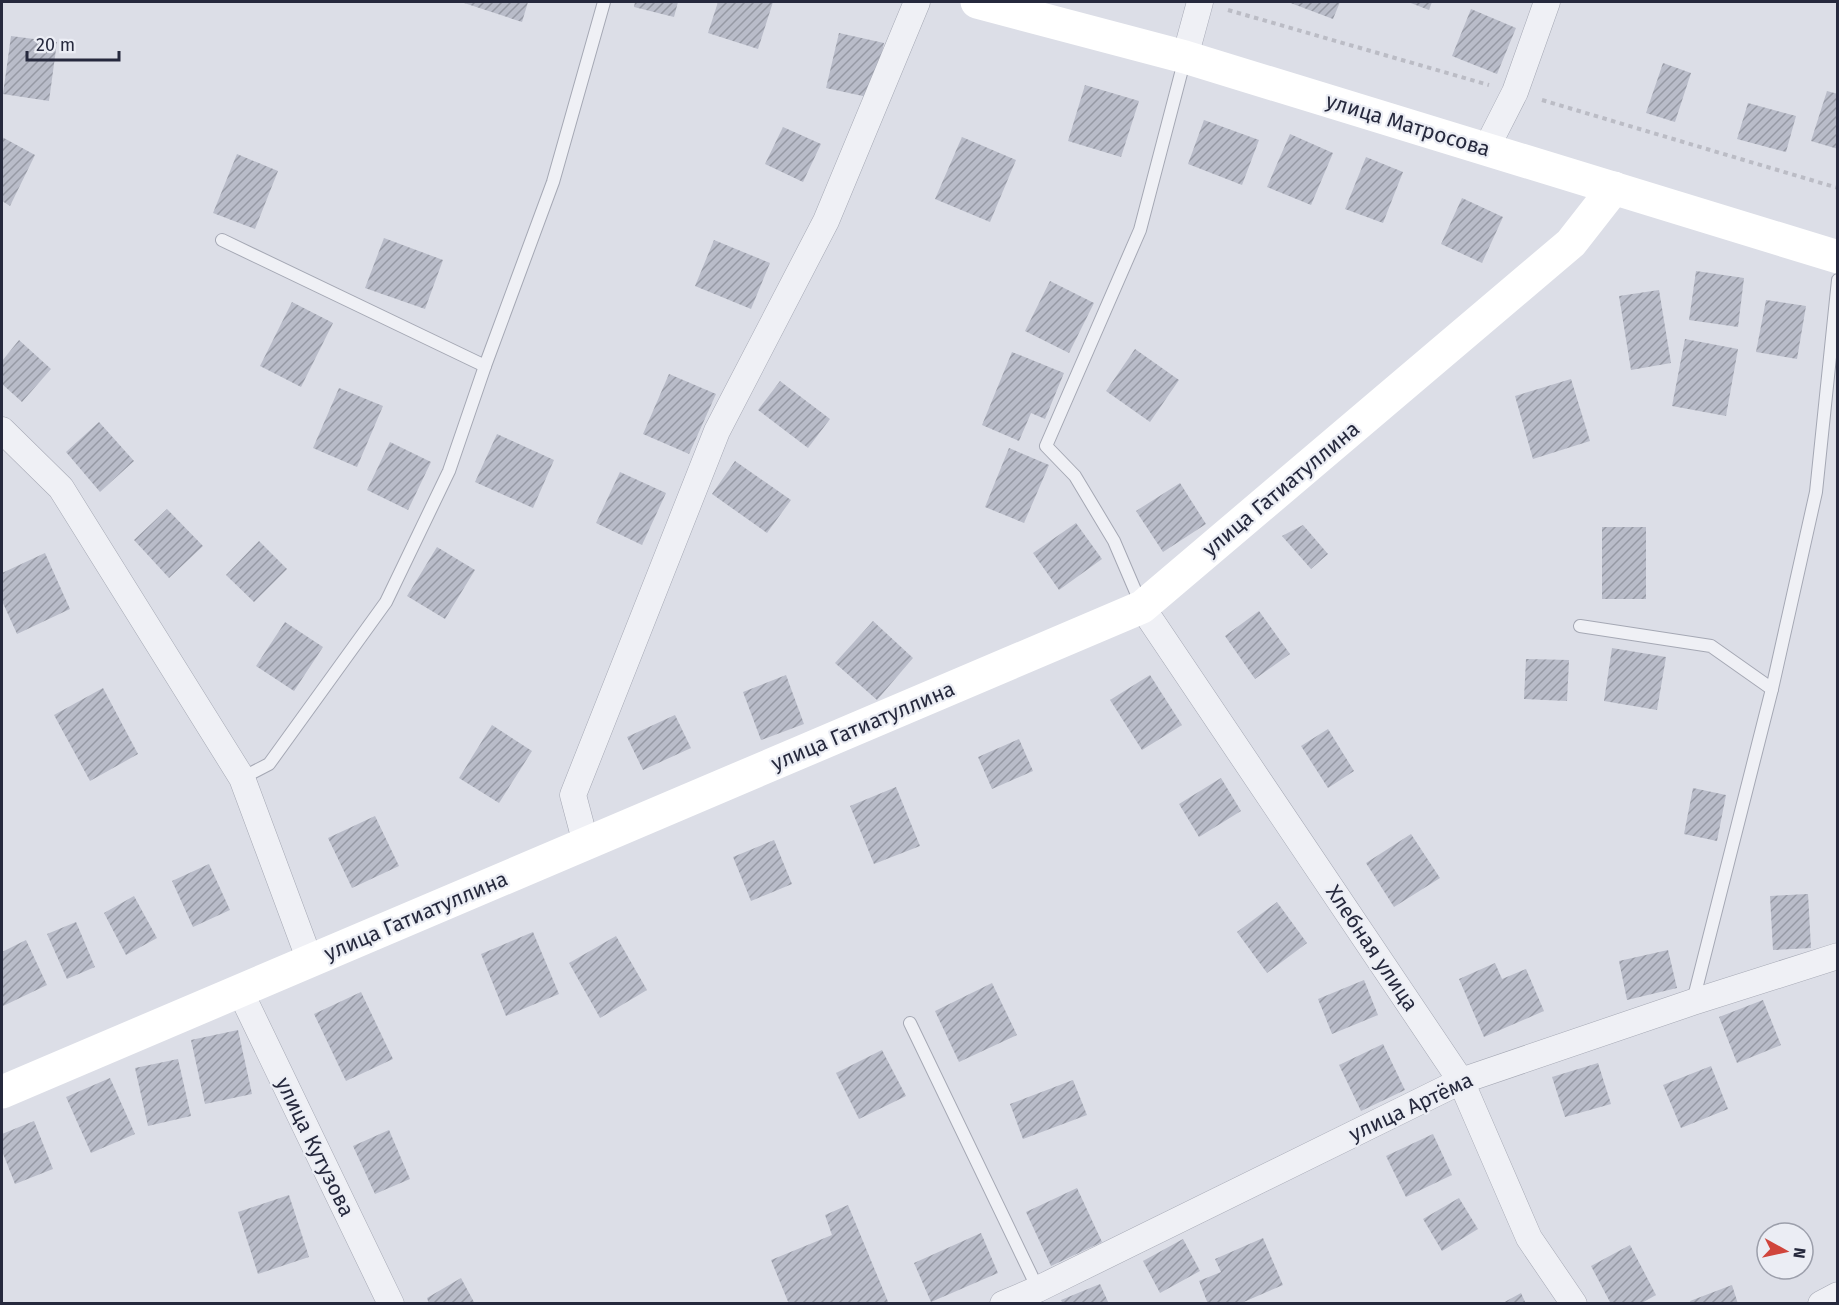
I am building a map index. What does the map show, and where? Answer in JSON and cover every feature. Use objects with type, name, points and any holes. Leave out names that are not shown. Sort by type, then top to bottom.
[{"type":"street","points":[[586,844],[573,795],[717,431],[826,221],[917,2]]},
{"type":"street","name":"улица Матросова","points":[[976,2],[1185,57],[1838,257]]},
{"type":"street","points":[[1185,57],[1200,2]]},
{"type":"street","points":[[1486,149],[1515,92],[1547,2]]},
{"type":"street","name":"улица Гатиатуллина","points":[[2,1092],[1142,607],[1571,243],[1614,188]]},
{"type":"street","points":[[2,430],[61,488],[242,778],[310,961]]},
{"type":"street","name":"Хлебная улица","points":[[1142,607],[1461,1081],[1529,1238],[1574,1304]]},
{"type":"street","name":"улица Артёма","points":[[1003,1304],[1038,1289],[1461,1081],[1693,1002],[1838,956]]},
{"type":"street","name":"улица Кутузова","points":[[240,991],[391,1304]]},
{"type":"street","points":[[1821,1304],[1838,1295]]},
{"type":"lane","points":[[242,778],[269,764],[386,602],[449,471],[485,366],[554,182],[604,2]]},
{"type":"lane","points":[[1142,607],[1114,541],[1075,476],[1046,446],[1140,230],[1185,57]]},
{"type":"lane","points":[[222,240],[485,366]]},
{"type":"lane","points":[[1693,1002],[1772,689],[1816,492],[1838,280]]},
{"type":"lane","points":[[1580,626],[1711,646],[1772,689]]},
{"type":"lane","points":[[910,1023],[1038,1289]]},
{"type":"building","points":[[461,2],[528,2],[522,22]]},
{"type":"building","points":[[635,2],[678,2],[674,17],[634,7]]},
{"type":"building","points":[[718,2],[773,2],[758,49],[708,33]]},
{"type":"building","points":[[1288,2],[1340,2],[1333,19]]},
{"type":"building","points":[[1408,2],[1432,2],[1429,10]]},
{"type":"building","points":[[1471,9],[1516,28],[1497,74],[1452,56]]},
{"type":"building","points":[[839,33],[884,43],[872,98],[826,88]]},
{"type":"building","points":[[11,36],[57,42],[49,101],[3,94]]},
{"type":"building","points":[[1663,63],[1691,73],[1675,122],[1646,113]]},
{"type":"building","points":[[1085,85],[1139,101],[1121,157],[1068,141]]},
{"type":"building","points":[[1827,91],[1838,94],[1838,149],[1811,141]]},
{"type":"building","points":[[1748,103],[1796,116],[1786,152],[1737,139]]},
{"type":"building","points":[[1204,120],[1259,140],[1242,185],[1188,164]]},
{"type":"building","points":[[783,127],[821,144],[803,182],[765,164]]},
{"type":"building","points":[[1290,134],[1333,153],[1311,205],[1267,187]]},
{"type":"building","points":[[2,137],[35,155],[10,206],[2,201]]},
{"type":"building","points":[[962,137],[1016,160],[990,222],[935,199]]},
{"type":"building","points":[[237,154],[278,171],[255,229],[213,213]]},
{"type":"building","points":[[1366,157],[1403,172],[1383,223],[1345,209]]},
{"type":"building","points":[[1462,198],[1503,217],[1482,263],[1441,244]]},
{"type":"building","points":[[384,238],[443,260],[425,309],[365,288]]},
{"type":"building","points":[[714,240],[770,263],[751,309],[695,286]]},
{"type":"building","points":[[1696,271],[1744,278],[1738,327],[1689,320]]},
{"type":"building","points":[[1050,281],[1094,303],[1069,353],[1025,331]]},
{"type":"building","points":[[1659,290],[1671,363],[1631,370],[1619,296]]},
{"type":"building","points":[[1766,300],[1806,306],[1797,359],[1756,352]]},
{"type":"building","points":[[292,302],[333,323],[301,387],[260,366]]},
{"type":"building","points":[[1685,339],[1738,349],[1726,416],[1672,406]]},
{"type":"building","points":[[19,340],[51,369],[22,402],[2,384],[2,361]]},
{"type":"building","points":[[1135,349],[1179,380],[1150,422],[1106,391]]},
{"type":"building","points":[[1012,352],[1064,373],[1045,419],[1031,413],[1019,441],[982,425]]},
{"type":"building","points":[[669,374],[716,394],[689,454],[643,434]]},
{"type":"building","points":[[1571,379],[1590,441],[1533,459],[1515,396]]},
{"type":"building","points":[[780,381],[830,419],[808,448],[758,410]]},
{"type":"building","points":[[339,388],[383,406],[357,467],[313,448]]},
{"type":"building","points":[[99,422],[134,461],[100,492],[66,452]]},
{"type":"building","points":[[497,434],[554,460],[533,508],[475,482]]},
{"type":"building","points":[[390,442],[431,462],[408,510],[367,490]]},
{"type":"building","points":[[1009,448],[1049,465],[1024,523],[985,507]]},
{"type":"building","points":[[735,461],[791,500],[767,533],[712,494]]},
{"type":"building","points":[[620,472],[666,493],[642,545],[596,523]]},
{"type":"building","points":[[1180,483],[1206,524],[1163,552],[1136,511]]},
{"type":"building","points":[[167,509],[203,546],[169,578],[134,540]]},
{"type":"building","points":[[1076,523],[1102,559],[1059,590],[1033,553]]},
{"type":"building","points":[[1303,525],[1328,554],[1311,569],[1282,536]]},
{"type":"building","points":[[1602,527],[1646,527],[1646,599],[1602,599]]},
{"type":"building","points":[[259,541],[287,569],[254,602],[226,575]]},
{"type":"building","points":[[437,547],[475,570],[445,619],[407,596]]},
{"type":"building","points":[[45,553],[70,609],[17,634],[2,601],[2,573]]},
{"type":"building","points":[[1259,611],[1290,654],[1255,679],[1225,636]]},
{"type":"building","points":[[873,621],[913,658],[877,700],[835,663]]},
{"type":"building","points":[[285,622],[323,647],[294,691],[256,666]]},
{"type":"building","points":[[1612,648],[1666,657],[1657,710],[1604,701]]},
{"type":"building","points":[[1526,659],[1569,660],[1567,701],[1524,699]]},
{"type":"building","points":[[786,675],[804,724],[761,740],[743,692]]},
{"type":"building","points":[[1150,675],[1182,725],[1142,750],[1110,700]]},
{"type":"building","points":[[103,688],[138,754],[90,781],[54,715]]},
{"type":"building","points":[[675,715],[691,748],[643,770],[627,737]]},
{"type":"building","points":[[492,725],[532,751],[499,803],[459,778]]},
{"type":"building","points":[[1328,729],[1354,771],[1328,788],[1301,746]]},
{"type":"building","points":[[1019,739],[1033,771],[992,789],[978,757]]},
{"type":"building","points":[[1221,778],[1241,811],[1199,837],[1179,804]]},
{"type":"building","points":[[896,787],[920,846],[874,864],[850,806]]},
{"type":"building","points":[[1693,788],[1726,795],[1717,841],[1684,834]]},
{"type":"building","points":[[375,816],[399,866],[352,888],[328,838]]},
{"type":"building","points":[[1411,834],[1440,878],[1394,907],[1366,863]]},
{"type":"building","points":[[774,840],[792,884],[751,901],[733,857]]},
{"type":"building","points":[[209,864],[230,910],[193,927],[172,881]]},
{"type":"building","points":[[1808,894],[1811,948],[1773,950],[1770,896]]},
{"type":"building","points":[[134,896],[157,938],[126,955],[104,913]]},
{"type":"building","points":[[1277,902],[1307,943],[1267,973],[1237,932]]},
{"type":"building","points":[[76,922],[95,967],[67,979],[47,934]]},
{"type":"building","points":[[533,932],[559,994],[506,1016],[481,954]]},
{"type":"building","points":[[616,936],[647,990],[600,1018],[569,963]]},
{"type":"building","points":[[26,940],[47,985],[3,1006],[2,952]]},
{"type":"building","points":[[1668,950],[1677,988],[1627,1000],[1619,961]]},
{"type":"building","points":[[1495,963],[1502,979],[1526,969],[1544,1011],[1484,1037],[1459,979]]},
{"type":"building","points":[[1364,980],[1378,1015],[1332,1034],[1318,999]]},
{"type":"building","points":[[992,983],[1017,1035],[959,1062],[935,1011]]},
{"type":"building","points":[[361,992],[393,1059],[346,1081],[314,1014]]},
{"type":"building","points":[[1763,1000],[1781,1045],[1737,1063],[1719,1017]]},
{"type":"building","points":[[238,1030],[252,1094],[205,1104],[191,1040]]},
{"type":"building","points":[[1383,1044],[1405,1090],[1361,1111],[1339,1065]]},
{"type":"building","points":[[882,1050],[906,1096],[859,1119],[836,1073]]},
{"type":"building","points":[[178,1059],[191,1116],[148,1126],[135,1068]]},
{"type":"building","points":[[1598,1063],[1611,1104],[1565,1117],[1552,1077]]},
{"type":"building","points":[[1711,1066],[1728,1109],[1681,1128],[1663,1085]]},
{"type":"building","points":[[110,1078],[135,1134],[91,1153],[66,1097]]},
{"type":"building","points":[[1073,1080],[1087,1115],[1023,1139],[1010,1104]]},
{"type":"building","points":[[34,1121],[53,1169],[15,1184],[2,1151],[2,1134]]},
{"type":"building","points":[[389,1130],[410,1179],[375,1194],[353,1146]]},
{"type":"building","points":[[1433,1134],[1452,1175],[1406,1197],[1386,1156]]},
{"type":"building","points":[[1077,1188],[1102,1242],[1051,1266],[1026,1212]]},
{"type":"building","points":[[289,1195],[309,1257],[258,1274],[238,1212]]},
{"type":"building","points":[[1459,1198],[1478,1229],[1442,1251],[1423,1219]]},
{"type":"building","points":[[848,1205],[889,1304],[789,1304],[771,1260],[832,1235],[825,1215]]},
{"type":"building","points":[[981,1233],[998,1273],[931,1302],[914,1263]]},
{"type":"building","points":[[1263,1238],[1283,1285],[1239,1304],[1208,1304],[1199,1281],[1221,1272],[1215,1259]]},
{"type":"building","points":[[1183,1239],[1200,1271],[1160,1293],[1143,1261]]},
{"type":"building","points":[[1630,1245],[1656,1295],[1640,1304],[1611,1304],[1591,1266]]},
{"type":"building","points":[[461,1278],[475,1304],[429,1304],[427,1298]]},
{"type":"building","points":[[1100,1284],[1109,1304],[1063,1304],[1061,1300]]},
{"type":"building","points":[[1732,1285],[1738,1304],[1691,1304],[1690,1301]]},
{"type":"building","points":[[1521,1293],[1526,1304],[1501,1304]]}]
